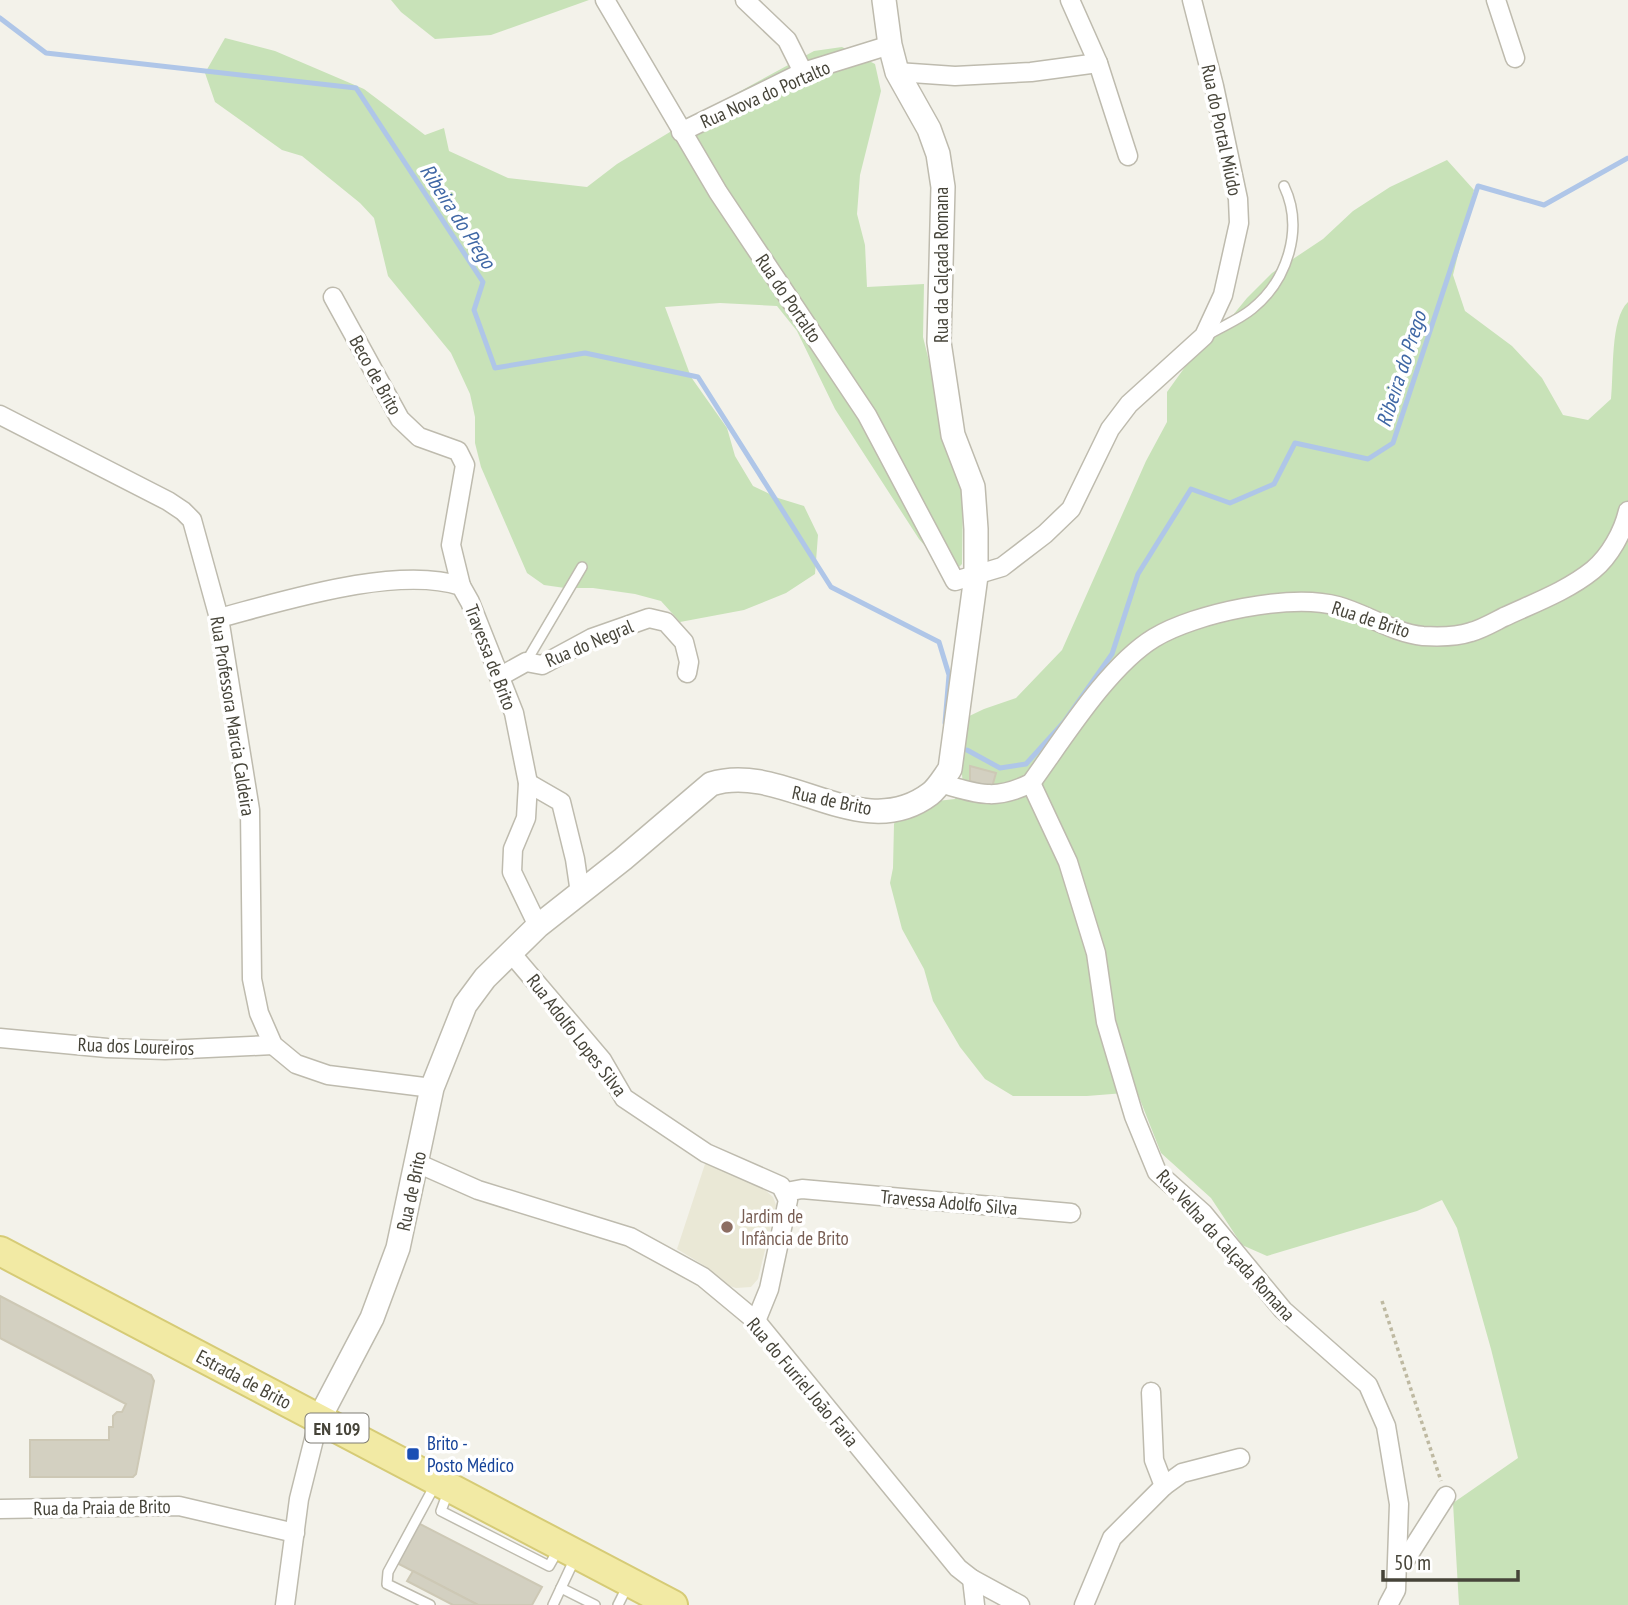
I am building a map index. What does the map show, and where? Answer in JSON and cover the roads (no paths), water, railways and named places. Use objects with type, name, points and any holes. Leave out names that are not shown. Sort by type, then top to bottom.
[{"type":"main road","name":"Estrada de Brito","points":[[0,1251],[569,1550],[623,1593],[673,1605]]},
{"type":"street","name":"Rua do Portalto","points":[[605,0],[718,192],[867,415],[955,581],[976,576]]},
{"type":"street","points":[[745,0],[787,40],[803,72]]},
{"type":"street","name":"Rua da Calçada Romana","points":[[884,0],[897,72],[929,129],[938,154],[943,187],[939,342],[953,435],[973,487],[976,529],[976,576],[950,768],[939,783]]},
{"type":"street","points":[[1070,0],[1098,63],[1128,156]]},
{"type":"street","name":"Rua do Portal Miúdo","points":[[976,576],[1002,566],[1045,534],[1071,509],[1110,429],[1129,404],[1204,336],[1223,295],[1239,223],[1238,199],[1192,0]]},
{"type":"street","points":[[1496,0],[1515,58]]},
{"type":"street","name":"Rua Nova do Portalto","points":[[681,132],[803,72],[890,45]]},
{"type":"street","points":[[897,72],[955,76],[1031,72],[1098,63]]},
{"type":"street","name":"Beco de Brito","points":[[333,297],[400,419],[419,437],[458,451],[464,465],[451,545],[461,586]]},
{"type":"street","name":"Rua Professora Marcia Caldeira","points":[[0,415],[183,511],[192,520],[219,618],[250,810],[252,979],[259,1013],[273,1045]]},
{"type":"street","name":"Rua de Brito","points":[[1031,783],[1112,673],[1153,638],[1188,623],[1266,603],[1308,601],[1338,606],[1421,636],[1448,636],[1471,632],[1556,594],[1594,569],[1612,548],[1624,527],[1628,512]]},
{"type":"street","name":"Travessa de Brito","points":[[219,618],[317,592],[385,581],[442,580],[461,586],[470,602],[514,713],[528,783],[526,818],[513,849],[512,872],[538,926]]},
{"type":"street","name":"Rua do Negral","points":[[499,677],[526,662],[542,665],[592,638],[649,618],[666,622],[684,642],[689,662],[687,673]]},
{"type":"street","name":"Rua de Brito","points":[[319,1419],[372,1318],[398,1248],[432,1088],[465,1005],[485,978],[538,926],[711,784],[728,779],[753,779],[826,802],[871,812],[908,807],[932,793],[939,783]]},
{"type":"street","points":[[528,783],[561,802],[580,893]]},
{"type":"street","points":[[939,783],[984,795],[1011,793],[1031,783]]},
{"type":"street","name":"Rua Velha da Calçada Romana","points":[[1031,783],[1068,862],[1096,954],[1106,1022],[1134,1116],[1157,1172],[1203,1213],[1283,1310],[1368,1385],[1386,1426],[1399,1504],[1399,1563],[1396,1590],[1388,1605]]},
{"type":"street","name":"Rua Adolfo Lopes Silva","points":[[511,953],[602,1060],[624,1098],[706,1153],[781,1186],[786,1192]]},
{"type":"street","name":"Rua dos Loureiros","points":[[0,1038],[107,1048],[165,1050],[273,1045]]},
{"type":"street","points":[[273,1045],[296,1063],[328,1075],[432,1088]]},
{"type":"street","name":"Rua do Furriel João Faria","points":[[417,1163],[478,1190],[630,1237],[703,1277],[756,1321],[958,1568],[972,1579],[1020,1605]]},
{"type":"street","name":"Travessa Adolfo Silva","points":[[786,1192],[802,1189],[1071,1213]]},
{"type":"street","points":[[756,1321],[769,1289],[788,1200],[786,1192]]},
{"type":"street","points":[[1151,1392],[1154,1460],[1164,1486]]},
{"type":"street","points":[[285,1605],[299,1499],[319,1419]]},
{"type":"street","points":[[1084,1605],[1112,1538],[1164,1486],[1182,1473],[1240,1458]]},
{"type":"street","points":[[1399,1563],[1406,1559],[1446,1496]]},
{"type":"street","name":"Rua da Praia de Brito","points":[[0,1509],[179,1506],[295,1533]]},
{"type":"street","points":[[972,1579],[975,1605]]},
{"type":"lane","points":[[1204,336],[1252,310],[1281,272],[1291,252],[1293,230],[1289,197],[1284,186]]},
{"type":"lane","points":[[526,662],[582,568]]},
{"type":"lane","points":[[430,1605],[415,1601],[387,1584],[388,1572],[444,1484]]},
{"type":"lane","points":[[553,1605],[561,1588],[569,1550]]},
{"type":"lane","points":[[561,1588],[594,1605]]},
{"type":"waterway","name":"Ribeira do Prego","points":[[0,18],[46,53],[356,88],[483,282],[474,310],[495,368],[585,353],[698,377],[831,587],[939,642],[949,675],[945,723]]},
{"type":"waterway","name":"Ribeira do Prego","points":[[967,750],[1000,768],[1026,764],[1064,722],[1112,654],[1138,574],[1191,489],[1230,503],[1274,484],[1295,443],[1368,459],[1393,443],[1478,186],[1544,205],[1628,158]]},
{"type":"place","name":"Jardim de Infância de Brito","points":[[727,1227]]},
{"type":"place","name":"Brito - Posto Médico","points":[[413,1454]]}]
